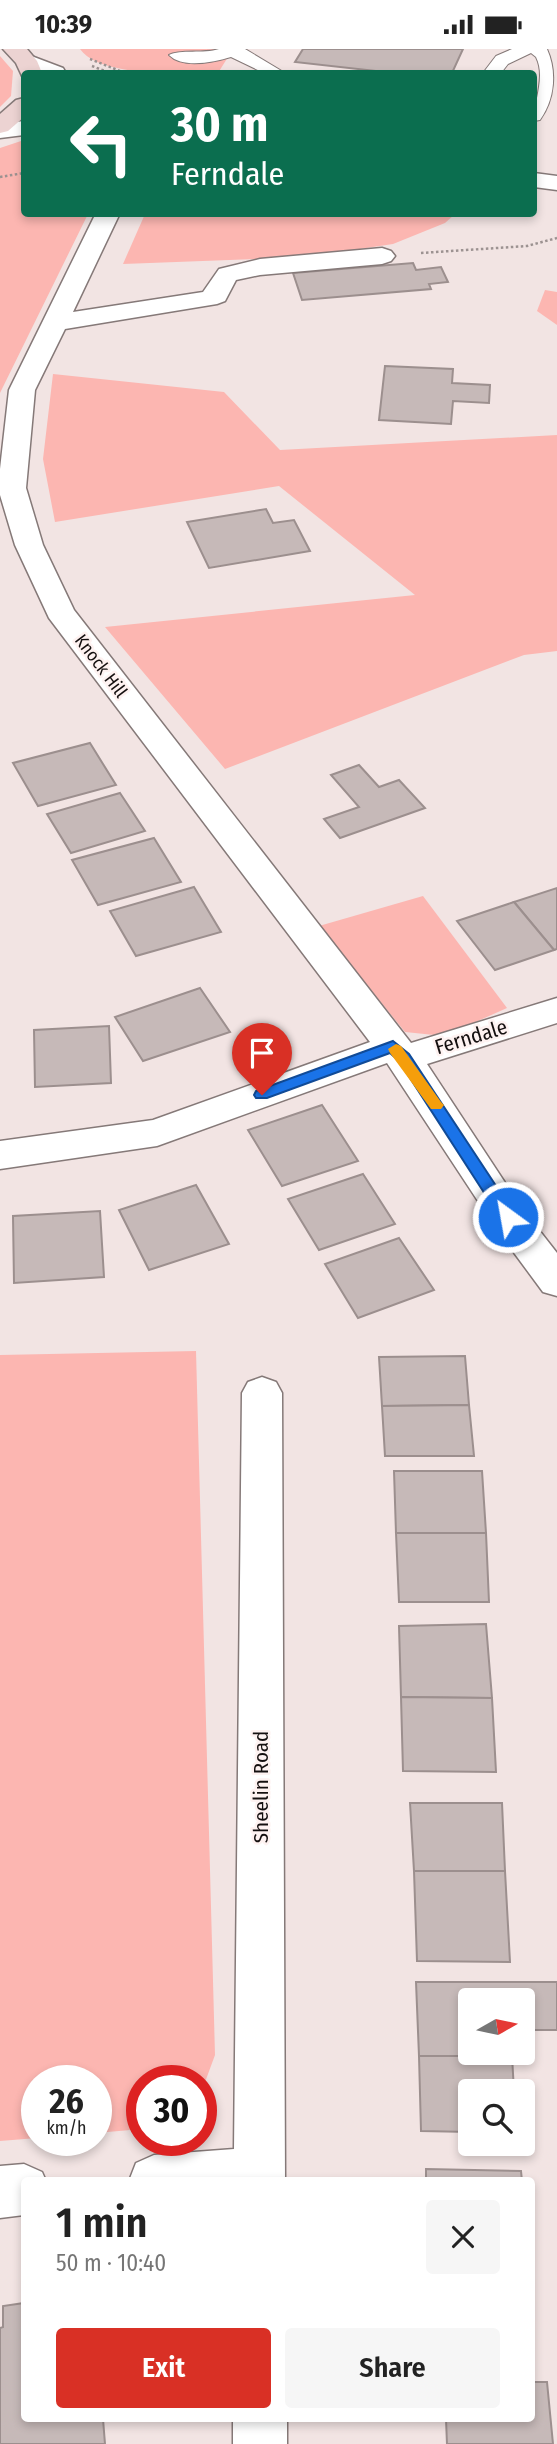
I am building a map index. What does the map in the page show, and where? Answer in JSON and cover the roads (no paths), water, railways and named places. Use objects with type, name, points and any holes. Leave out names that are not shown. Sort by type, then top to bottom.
[{"type":"main road","points":[[0,129],[21,108]]},
{"type":"street","points":[[24,61],[47,70]]},
{"type":"street","points":[[0,129],[21,128]]},
{"type":"street","points":[[537,180],[557,183]]},
{"type":"street","name":"Knock Hill","points":[[106,217],[22,390],[6,487],[60,612],[398,1052]]},
{"type":"street","points":[[54,323],[208,299],[216,296],[223,277],[250,269],[382,256]]},
{"type":"street","name":"Ferndale","points":[[0,1155],[157,1133],[398,1052],[557,1010]]},
{"type":"street","name":"Ferndale","points":[[398,1052],[508,1217],[557,1281]]},
{"type":"street","name":"Sheelin Road","points":[[259,2177],[262,1393]]},
{"type":"street","points":[[0,2192],[21,2190]]},
{"type":"street","points":[[260,2422],[260,2444]]},
{"type":"lane","points":[[494,70],[502,60],[526,49]]},
{"type":"lane","points":[[536,49],[550,56],[556,63],[545,110]]},
{"type":"lane","points":[[178,55],[209,58],[235,50],[271,70]]}]
